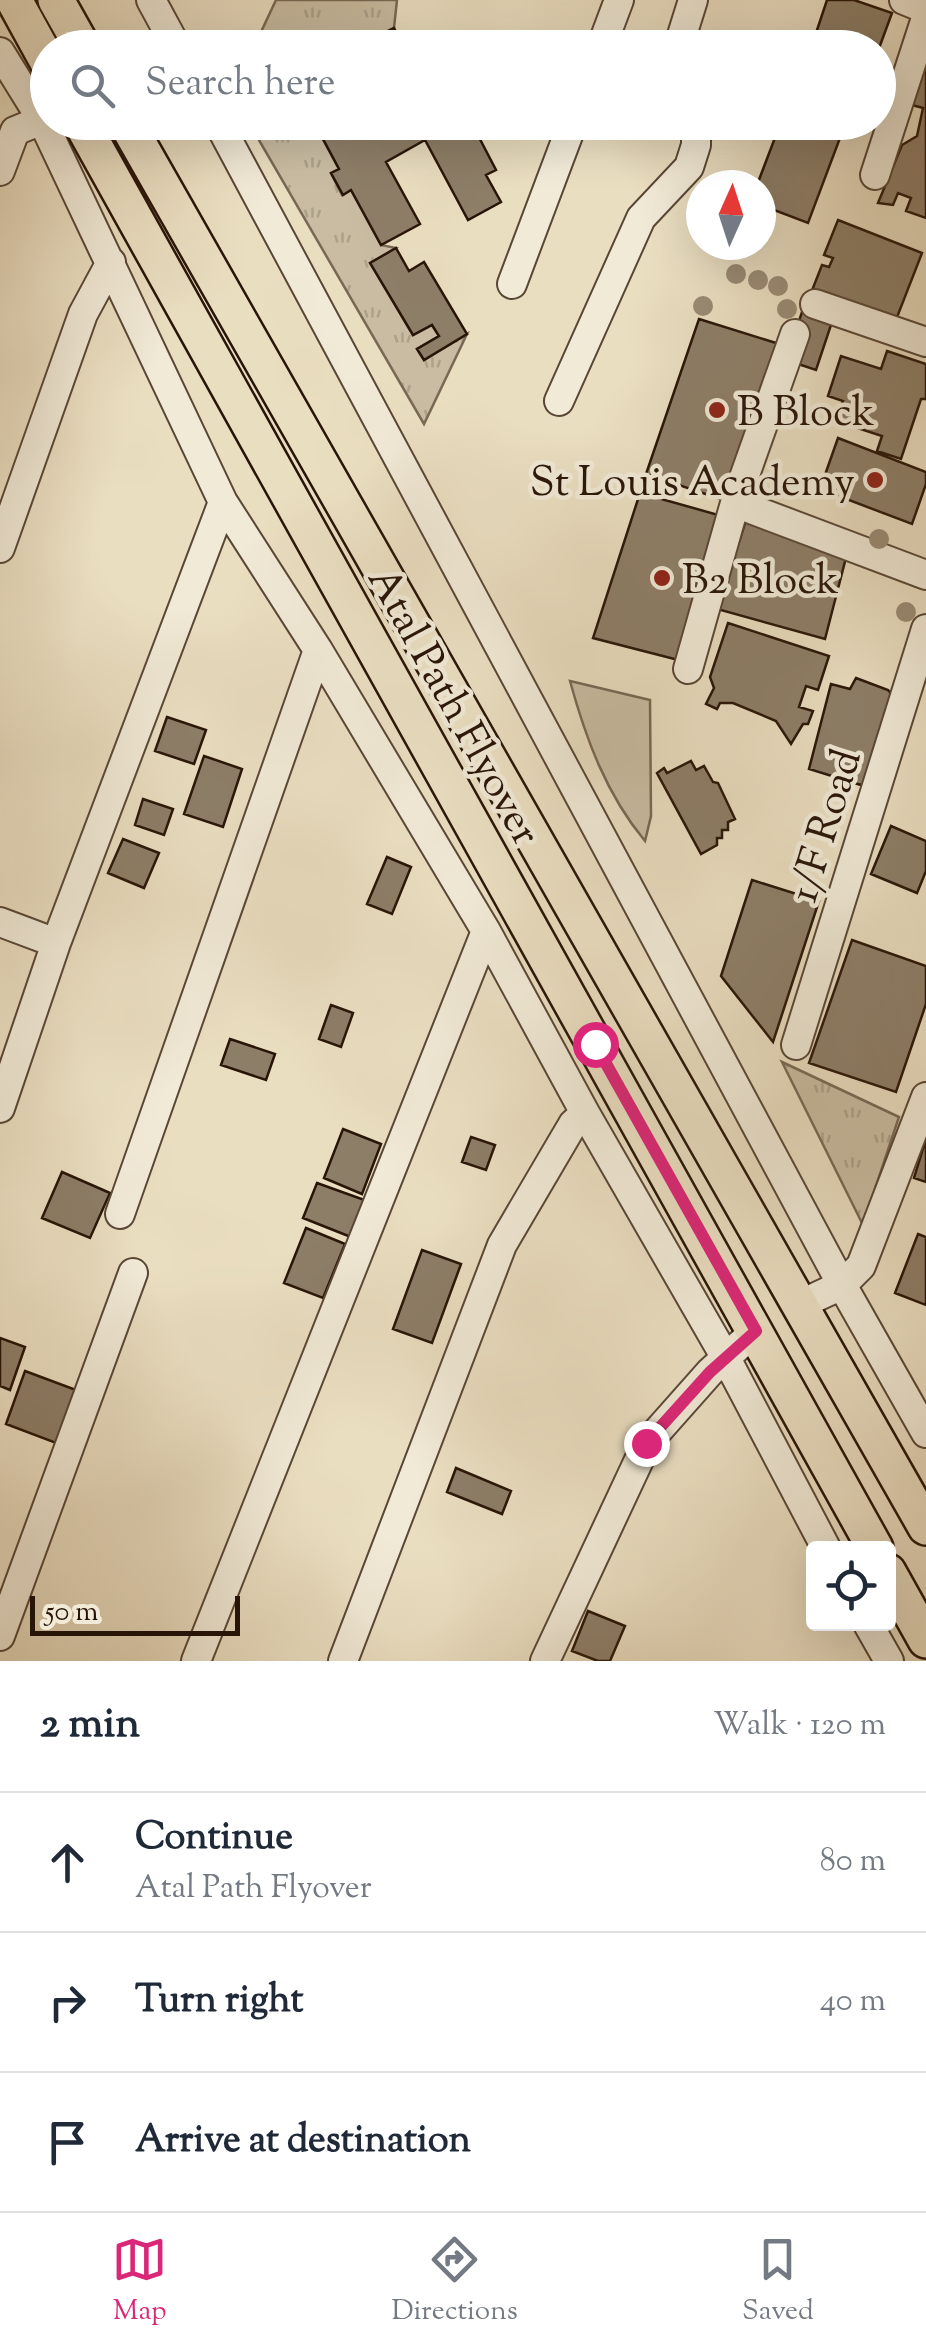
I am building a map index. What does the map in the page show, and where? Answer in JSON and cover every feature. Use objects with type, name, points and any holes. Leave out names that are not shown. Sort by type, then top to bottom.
[{"type":"main road","points":[[14,0],[30,30]]},
{"type":"main road","points":[[56,0],[73,30]]},
{"type":"main road","name":"Atal Path Flyover","points":[[91,140],[871,1541]]},
{"type":"main road","name":"Atal Path Flyover","points":[[136,140],[926,1527]]},
{"type":"main road","points":[[896,1586],[926,1640]]},
{"type":"street","points":[[151,0],[167,30]]},
{"type":"street","points":[[608,30],[619,0]]},
{"type":"street","points":[[684,30],[693,0]]},
{"type":"street","points":[[904,0],[926,9]]},
{"type":"street","points":[[896,110],[926,18]]},
{"type":"street","points":[[0,52],[30,101]]},
{"type":"street","points":[[0,171],[16,130],[30,125]]},
{"type":"street","points":[[52,140],[223,502],[318,650],[486,930],[585,1113],[727,1360],[822,1541]]},
{"type":"street","points":[[228,140],[842,1285],[926,1433]]},
{"type":"street","points":[[512,284],[566,140]]},
{"type":"street","points":[[559,402],[642,218],[689,167],[696,140]]},
{"type":"street","points":[[875,175],[886,140]]},
{"type":"street","points":[[0,548],[83,314],[111,262]]},
{"type":"street","points":[[815,304],[926,342]]},
{"type":"street","points":[[688,669],[734,503],[795,334]]},
{"type":"street","points":[[0,1108],[56,943],[223,502]]},
{"type":"street","points":[[734,503],[926,575]]},
{"type":"street","name":"1/F Road","points":[[796,1045],[926,629]]},
{"type":"street","points":[[120,1214],[318,650]]},
{"type":"street","points":[[0,922],[56,943]]},
{"type":"street","points":[[196,1661],[486,930]]},
{"type":"street","points":[[801,1304],[842,1285],[861,1266],[926,1096]]},
{"type":"street","points":[[342,1661],[502,1245],[572,1124],[585,1113]]},
{"type":"street","points":[[0,1636],[133,1272]]},
{"type":"street","points":[[545,1661],[646,1443],[710,1372],[756,1331]]},
{"type":"street","points":[[872,1631],[889,1661]]},
{"type":"green space","points":[[276,0],[397,0],[394,28],[390,30],[262,30]]},
{"type":"green space","points":[[259,140],[323,140],[339,169],[331,173],[342,195],[351,190],[381,245],[396,248],[371,264],[413,335],[432,325],[439,336],[417,349],[424,360],[467,334],[424,424]]},
{"type":"green space","points":[[570,681],[650,700],[651,816],[645,841],[619,804],[599,765]]},
{"type":"green space","points":[[782,1062],[899,1117],[863,1225]]},
{"type":"building","points":[[827,0],[854,0],[892,13],[886,30],[817,30]]},
{"type":"building","points":[[926,48],[926,218],[906,211],[911,198],[898,193],[893,205],[878,203],[902,145],[917,136],[923,108],[908,104],[921,81],[920,59]]},
{"type":"building","points":[[324,140],[425,140],[386,162],[420,224],[381,245],[351,190],[343,195],[331,173],[339,169]]},
{"type":"building","points":[[425,140],[480,140],[496,170],[486,175],[501,202],[468,220]]},
{"type":"building","points":[[774,140],[839,140],[808,223],[776,211],[776,170],[763,170]]},
{"type":"building","points":[[838,220],[922,253],[894,325],[811,293],[822,265],[829,267],[833,258],[824,255]]},
{"type":"building","points":[[396,248],[409,271],[424,262],[467,334],[424,360],[417,349],[439,336],[432,325],[413,335],[370,263]]},
{"type":"building","points":[[804,306],[834,316],[816,370],[786,360]]},
{"type":"building","name":"B Block","points":[[699,319],[789,347],[732,503],[646,474]]},
{"type":"building","points":[[887,351],[926,364],[926,399],[921,399],[901,459],[877,451],[882,436],[836,421],[843,401],[828,396],[841,356],[881,369]]},
{"type":"building","name":"St Louis Academy","points":[[838,438],[926,472],[926,484],[912,524],[820,489]]},
{"type":"building","name":"B2 Block","points":[[640,493],[729,518],[686,662],[593,638]]},
{"type":"building","points":[[749,511],[849,546],[825,639],[717,609]]},
{"type":"building","points":[[728,623],[829,656],[818,690],[806,686],[799,707],[813,711],[808,724],[803,724],[791,744],[776,721],[733,703],[720,703],[717,709],[706,704],[714,688],[710,677]]},
{"type":"building","points":[[856,678],[888,690],[893,696],[867,780],[861,785],[809,769],[831,684],[850,689]]},
{"type":"building","points":[[167,717],[206,730],[194,764],[155,751]]},
{"type":"building","points":[[204,756],[242,769],[223,827],[184,814]]},
{"type":"building","points":[[691,761],[696,770],[704,766],[713,782],[718,783],[735,819],[728,822],[728,830],[722,830],[717,845],[701,854],[657,773],[664,768],[667,773]]},
{"type":"building","points":[[143,799],[173,809],[164,835],[135,825]]},
{"type":"building","points":[[891,826],[926,841],[926,871],[917,893],[871,874]]},
{"type":"building","points":[[123,839],[159,853],[144,888],[108,873]]},
{"type":"building","points":[[387,857],[411,867],[392,914],[367,904]]},
{"type":"building","points":[[752,880],[819,901],[773,1042],[721,976]]},
{"type":"building","points":[[852,940],[926,966],[926,1004],[896,1092],[809,1063]]},
{"type":"building","points":[[331,1005],[353,1013],[341,1047],[319,1039]]},
{"type":"building","points":[[230,1039],[275,1054],[266,1080],[221,1065]]},
{"type":"building","points":[[343,1129],[381,1144],[362,1194],[324,1178]]},
{"type":"building","points":[[471,1137],[495,1145],[486,1170],[462,1162]]},
{"type":"building","points":[[926,1139],[926,1182],[914,1178]]},
{"type":"building","points":[[62,1172],[110,1193],[90,1238],[42,1218]]},
{"type":"building","points":[[317,1183],[370,1202],[356,1239],[303,1218]]},
{"type":"building","points":[[306,1228],[345,1244],[323,1298],[284,1283]]},
{"type":"building","points":[[918,1234],[926,1237],[926,1305],[895,1293]]},
{"type":"building","points":[[422,1250],[461,1264],[432,1343],[393,1329]]},
{"type":"building","points":[[0,1338],[25,1347],[10,1390],[0,1386]]},
{"type":"building","points":[[25,1371],[76,1390],[56,1443],[6,1424]]},
{"type":"building","points":[[456,1468],[511,1491],[502,1514],[447,1492]]},
{"type":"building","points":[[588,1611],[625,1626],[610,1661],[598,1661],[572,1651]]},
{"type":"place","name":"B Block","points":[[717,410]]},
{"type":"place","name":"St Louis Academy","points":[[875,480]]},
{"type":"place","name":"B2 Block","points":[[662,578]]},
{"type":"route","points":[[595,1044],[756,1331],[710,1372],[646,1443]]}]
